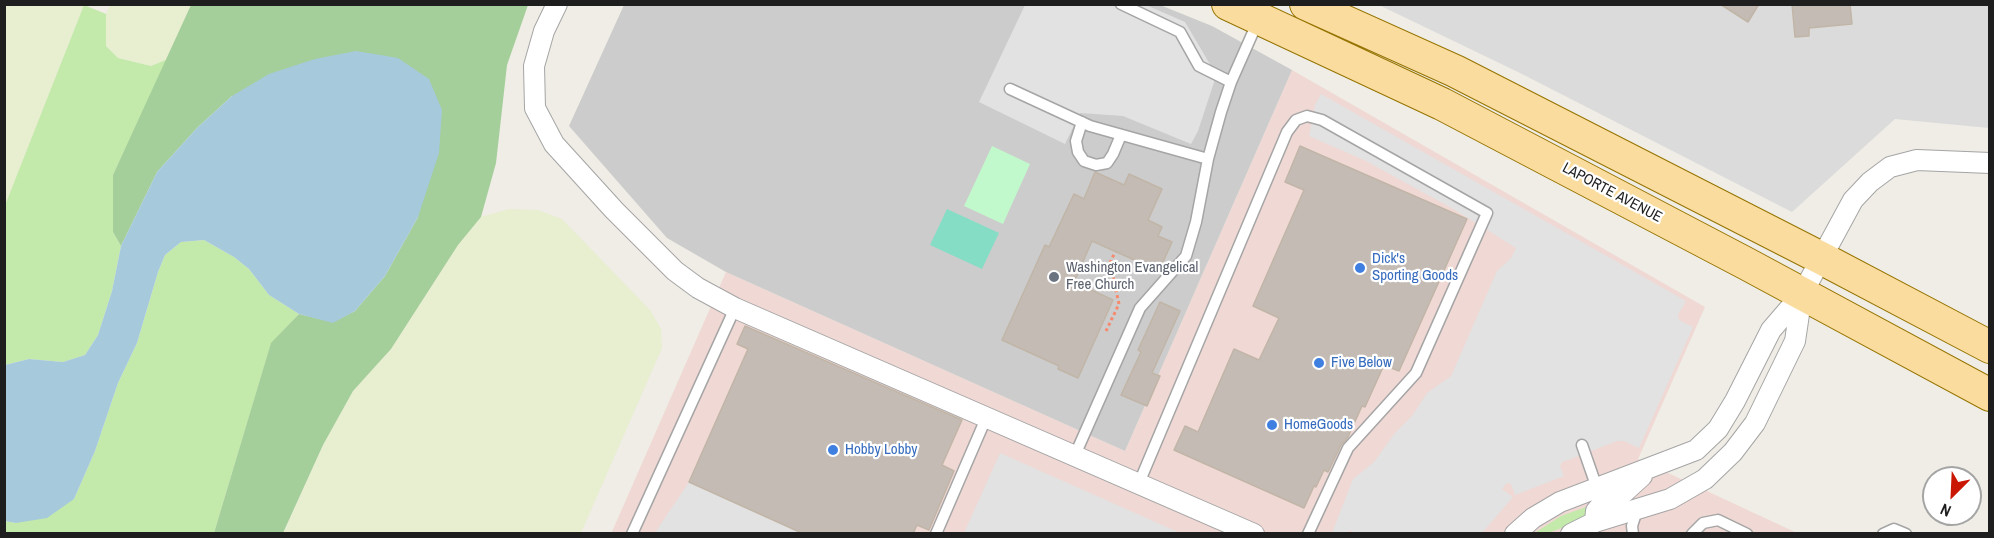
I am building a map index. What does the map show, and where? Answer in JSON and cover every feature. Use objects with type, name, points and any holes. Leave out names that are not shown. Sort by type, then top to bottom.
[{"type":"main road","name":"LAPORTE AVENUE","points":[[1228,4],[1262,11],[1802,294],[1989,395]]},
{"type":"main road","points":[[1306,4],[1455,71],[1821,258],[1989,347]]},
{"type":"street","points":[[557,4],[544,31],[534,66],[535,108],[554,144],[614,210],[675,271],[698,288],[735,308],[1254,534]]},
{"type":"street","points":[[1515,534],[1533,518],[1560,502],[1696,450],[1718,429],[1771,330],[1802,294],[1853,201],[1870,182],[1890,167],[1917,159],[1989,163]]},
{"type":"street","points":[[1571,534],[1598,528],[1637,510],[1670,499],[1705,479],[1733,452],[1755,423],[1795,341],[1802,294]]},
{"type":"street","points":[[1598,528],[1596,511],[1603,503],[1619,497],[1654,467]]},
{"type":"lane","points":[[1121,4],[1180,32],[1199,66],[1231,82]]},
{"type":"lane","points":[[1075,455],[1140,308],[1186,256],[1197,222],[1208,159],[1231,82],[1262,11]]},
{"type":"lane","points":[[1010,89],[1082,122],[1208,159]]},
{"type":"lane","points":[[1139,483],[1287,132],[1296,120],[1307,116],[1322,120],[1487,213],[1416,373],[1348,448],[1308,534]]},
{"type":"lane","points":[[1082,122],[1076,141],[1077,152],[1084,161],[1096,165],[1107,163],[1121,135]]},
{"type":"lane","points":[[632,534],[735,308]]},
{"type":"lane","points":[[936,534],[987,416]]},
{"type":"lane","points":[[1582,445],[1597,488]]},
{"type":"lane","points":[[1633,534],[1632,526],[1637,510]]},
{"type":"lane","points":[[1692,534],[1703,522],[1718,520],[1747,534]]},
{"type":"lane","points":[[1883,534],[1894,529],[1906,534]]},
{"type":"path","points":[[1106,331],[1119,304],[1110,262],[1115,252]]},
{"type":"shaded area","name":"Washington Evangelical Free Church","points":[[624,5],[1160,5],[1212,26],[1292,70],[1125,451],[726,272],[667,238],[569,126]]},
{"type":"shaded area","points":[[1025,5],[1146,5],[1185,22],[1211,66],[1218,70],[1198,131],[1191,144],[1123,116],[1080,113],[1065,144],[979,102]]},
{"type":"shaded area","points":[[1379,5],[1989,5],[1989,128],[1895,119],[1792,212],[1520,73]]},
{"type":"shaded area","points":[[1292,70],[1705,307],[1638,459],[1797,533],[611,534],[726,272],[1125,451]]},
{"type":"shaded area","points":[[1321,94],[1686,301],[1678,315],[1679,320],[1693,327],[1639,448],[1624,441],[1617,441],[1562,462],[1560,466],[1564,476],[1515,495],[1511,484],[1507,483],[1502,489],[1513,497],[1482,533],[1358,534],[1349,530],[1348,533],[1332,533],[1353,479],[1374,462],[1395,433],[1412,416],[1427,393],[1451,376],[1497,271],[1511,258],[1516,248],[1455,210],[1366,161],[1309,136],[1315,105]]},
{"type":"shaded area","points":[[1000,453],[1180,533],[964,533]]},
{"type":"shaded area","points":[[689,482],[804,533],[654,534]]},
{"type":"green space","points":[[5,5],[84,5],[5,208]]},
{"type":"green space","points":[[84,5],[106,14],[106,46],[118,58],[151,66],[168,59],[113,175],[113,232],[121,246],[112,291],[98,335],[85,355],[63,362],[29,359],[5,365],[4,208]]},
{"type":"green space","points":[[110,5],[191,5],[168,59],[151,66],[118,58],[106,46],[106,14]]},
{"type":"green space","points":[[191,5],[528,5],[507,65],[496,163],[481,217],[458,245],[391,349],[353,391],[323,445],[283,533],[214,533],[271,343],[299,314],[333,322],[355,311],[385,276],[418,217],[232,96],[197,128],[157,172],[121,246],[113,232],[113,175]]},
{"type":"green space","points":[[992,146],[1030,164],[1003,224],[964,206]]},
{"type":"green space","points":[[509,209],[538,210],[562,219],[650,310],[661,329],[662,348],[581,533],[283,534],[323,445],[353,391],[391,349],[458,245],[481,217]]},
{"type":"green space","points":[[947,209],[999,233],[982,269],[930,245]]},
{"type":"green space","points":[[204,240],[234,257],[249,269],[269,295],[299,314],[271,344],[214,533],[5,534],[5,521],[16,523],[74,499],[95,451],[118,383],[137,343],[165,255],[181,242]]},
{"type":"green space","points":[[1589,508],[1586,516],[1578,522],[1548,533],[1533,534],[1561,516]]},
{"type":"water","points":[[356,51],[398,58],[429,79],[442,110],[439,153],[418,217],[385,276],[355,311],[333,323],[299,314],[269,295],[249,269],[234,257],[204,240],[181,242],[165,255],[137,343],[118,383],[95,451],[74,499],[47,518],[16,523],[5,521],[5,365],[29,359],[63,362],[85,355],[98,335],[112,291],[121,246],[157,172],[197,128],[232,96],[269,74],[315,59]]},
{"type":"building","points":[[1720,4],[1759,4],[1748,22]]},
{"type":"building","points":[[1792,4],[1850,4],[1852,24],[1809,28],[1809,36],[1795,37]]},
{"type":"building","points":[[1300,146],[1467,219],[1399,371],[1384,365],[1365,407],[1362,406],[1348,437],[1341,445],[1328,472],[1324,470],[1316,487],[1314,486],[1304,508],[1174,450],[1185,426],[1198,432],[1234,349],[1259,360],[1279,318],[1253,306],[1304,190],[1285,182]]},
{"type":"building","name":"Washington Evangelical Free Church","points":[[1095,172],[1124,185],[1129,174],[1162,189],[1148,220],[1162,227],[1158,236],[1172,242],[1159,271],[1092,241],[1074,282],[1113,300],[1078,378],[1058,369],[1059,366],[1002,340],[1045,245],[1049,247],[1074,194],[1084,199]]},
{"type":"building","points":[[1160,302],[1180,311],[1152,373],[1160,376],[1147,406],[1121,395],[1141,352],[1138,350]]},
{"type":"building","points":[[745,326],[962,420],[942,465],[954,471],[929,530],[917,525],[913,534],[804,534],[689,482],[748,349],[737,344]]},
{"type":"place","name":"Dick's Sporting Goods","points":[[1360,268]]},
{"type":"place","name":"Washington Evangelical Free Church","points":[[1054,277]]},
{"type":"place","name":"Five Below","points":[[1319,363]]},
{"type":"place","name":"HomeGoods","points":[[1272,425]]},
{"type":"place","name":"Hobby Lobby","points":[[833,450]]}]
